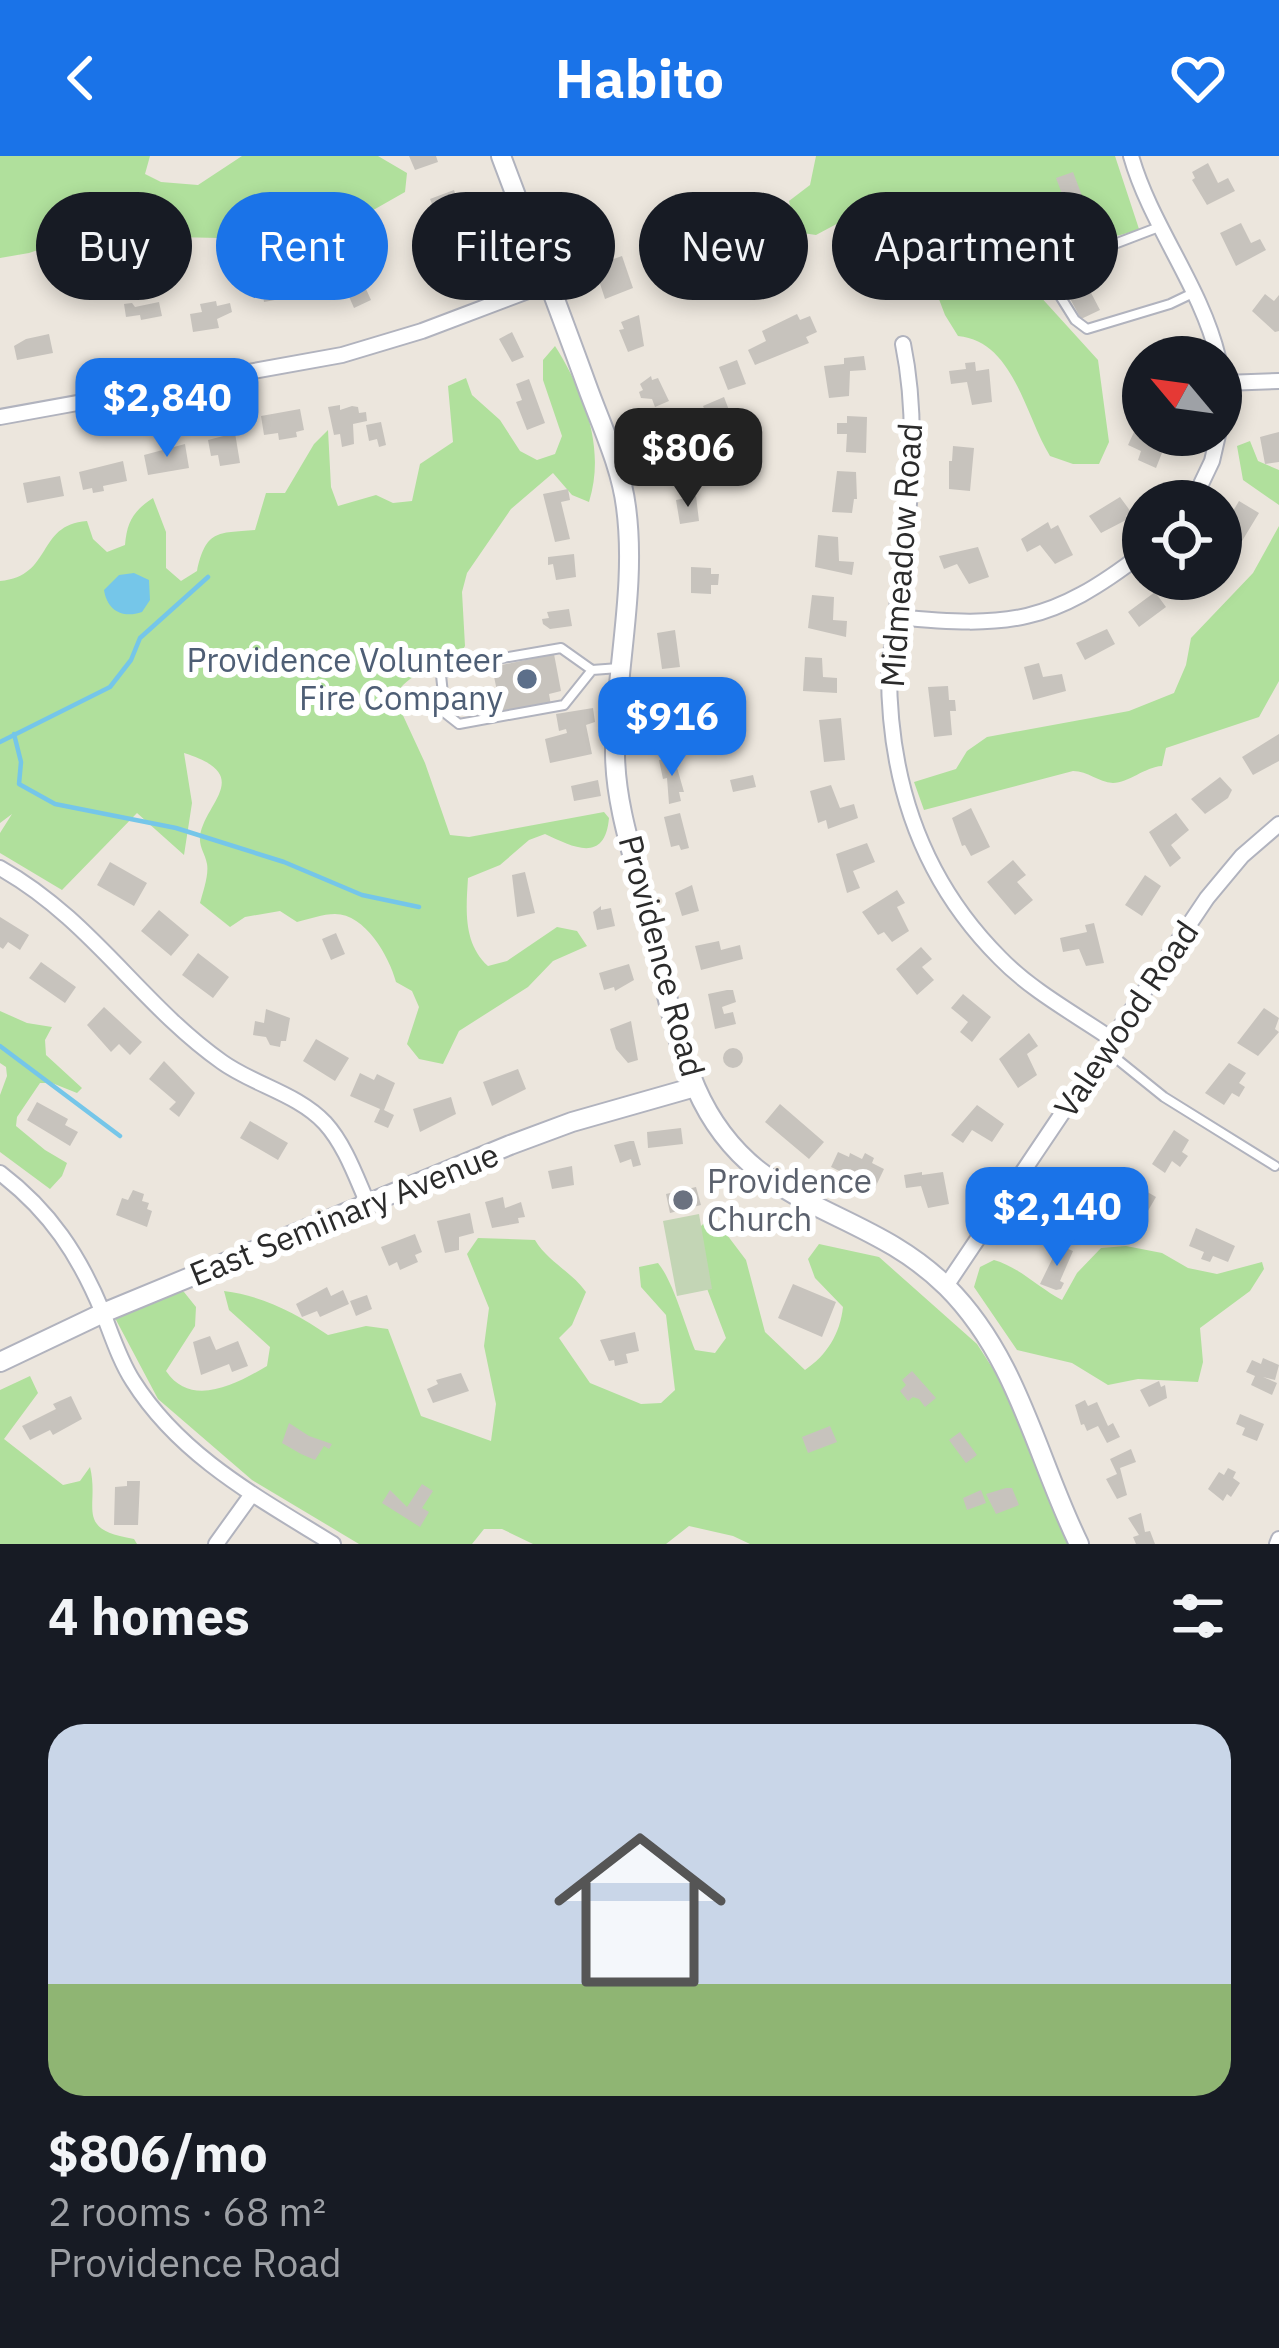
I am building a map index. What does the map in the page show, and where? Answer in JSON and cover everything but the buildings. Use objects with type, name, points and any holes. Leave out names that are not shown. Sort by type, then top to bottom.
[{"type":"street","name":"Providence Road","points":[[501,156],[515,192]]},
{"type":"street","points":[[1131,156],[1210,336]]},
{"type":"street","points":[[0,417],[342,355],[504,300]]},
{"type":"street","name":"Providence Road","points":[[555,300],[617,469],[626,508],[628,553],[615,745],[620,795],[695,1087],[727,1139],[755,1168],[798,1199],[890,1242],[946,1286],[982,1328],[1002,1359],[1078,1544]]},
{"type":"street","name":"Midmeadow Road","points":[[903,344],[913,441],[890,672],[893,745],[914,830],[954,903],[1001,960],[1109,1045]]},
{"type":"street","points":[[1242,378],[1279,381]]},
{"type":"street","points":[[896,617],[968,624],[1028,618],[1083,596],[1122,568]]},
{"type":"street","name":"Valewood Road","points":[[946,1286],[1207,898],[1242,856],[1279,824]]},
{"type":"street","points":[[0,868],[52,902],[222,1063],[323,1120],[338,1139],[368,1204]]},
{"type":"street","name":"East Seminary Avenue","points":[[0,1363],[103,1312],[572,1122],[695,1087]]},
{"type":"street","points":[[0,1173],[56,1224],[103,1312],[129,1376],[175,1436],[252,1494],[333,1544]]},
{"type":"street","points":[[216,1544],[252,1494]]},
{"type":"lane","points":[[1160,227],[1067,260],[1056,275],[1055,288],[1075,320],[1087,329],[1193,293]]},
{"type":"lane","points":[[592,670],[564,705],[459,724],[445,712],[439,683],[448,669],[561,648],[592,670],[620,668]]},
{"type":"lane","points":[[1109,1045],[1164,1097],[1275,1166]]},
{"type":"green space","points":[[0,156],[150,156],[145,174],[161,182],[198,185],[242,156],[378,156],[407,173],[405,192],[388,202],[388,192],[216,192],[216,238],[192,237],[192,192],[36,192],[36,251],[0,258]]},
{"type":"green space","points":[[816,156],[1115,156],[1139,229],[1118,235],[1118,192],[832,192],[832,226],[816,235],[808,234],[808,192],[801,192],[810,185]]},
{"type":"green space","points":[[939,300],[1043,300],[1098,360],[1109,442],[1099,464],[1073,464],[1050,456],[1005,366],[977,341],[958,336]]},
{"type":"green space","points":[[555,346],[589,421],[595,461],[589,502],[572,495],[553,473],[511,509],[467,573],[462,592],[465,646],[456,661],[414,677],[394,696],[425,763],[450,835],[469,837],[604,812],[609,818],[601,842],[594,847],[576,847],[545,834],[529,840],[500,865],[468,878],[470,936],[488,966],[507,961],[557,927],[577,931],[587,946],[553,961],[528,987],[459,1031],[443,1064],[419,1059],[407,1044],[419,1007],[412,991],[396,982],[374,938],[356,921],[335,914],[297,922],[280,911],[245,917],[230,927],[200,903],[207,868],[200,836],[222,780],[205,761],[184,753],[192,803],[184,855],[137,813],[62,890],[0,853],[0,833],[12,814],[0,823],[0,581],[29,570],[59,531],[71,525],[87,521],[93,539],[107,552],[125,545],[132,518],[153,498],[166,532],[166,568],[181,581],[197,571],[215,536],[255,530],[266,493],[285,493],[314,444],[328,430],[331,487],[338,506],[376,495],[393,503],[412,501],[420,464],[453,442],[448,386],[466,378],[472,395],[500,420],[520,451],[537,460],[555,454],[562,436],[543,380],[543,360]]},
{"type":"green space","points":[[1250,441],[1258,461],[1279,470],[1279,505],[1243,480],[1242,444]]},
{"type":"green space","points":[[1279,526],[1279,681],[1259,717],[1166,748],[1162,766],[1119,782],[1073,771],[924,810],[914,782],[956,769],[967,751],[987,737],[1129,711],[1174,693],[1191,638],[1227,600],[1242,600],[1242,585]]},
{"type":"green space","points":[[0,1011],[52,1027],[45,1040],[46,1055],[82,1088],[77,1093],[40,1083],[17,1117],[16,1126],[67,1163],[50,1189],[0,1152],[0,1095],[7,1076],[0,1063]]},
{"type":"green space","points":[[699,1214],[712,1289],[677,1296],[663,1221]]},
{"type":"green space","points":[[712,1215],[746,1260],[765,1332],[805,1370],[831,1343],[843,1307],[815,1278],[808,1259],[819,1244],[879,1257],[977,1344],[997,1375],[1075,1544],[750,1544],[689,1526],[666,1544],[533,1544],[502,1529],[484,1529],[472,1544],[359,1544],[252,1480],[158,1399],[115,1318],[165,1286],[184,1292],[196,1307],[195,1326],[166,1371],[176,1382],[201,1391],[228,1386],[267,1366],[270,1347],[229,1310],[224,1291],[279,1307],[328,1335],[366,1326],[388,1329],[421,1416],[491,1441],[496,1404],[484,1346],[489,1308],[467,1254],[478,1238],[535,1240],[586,1292],[572,1325],[559,1338],[590,1383],[641,1404],[661,1403],[675,1390],[666,1315],[641,1287],[639,1267],[658,1263],[695,1350],[715,1353],[726,1338],[706,1286],[698,1229]]},
{"type":"green space","points":[[1126,1246],[1162,1253],[1188,1268],[1217,1274],[1262,1262],[1264,1269],[1250,1291],[1200,1328],[1203,1362],[1198,1382],[1138,1379],[1108,1385],[1072,1363],[1017,1350],[974,1287],[980,1267],[994,1260],[1062,1300],[1077,1273],[1101,1248]]},
{"type":"green space","points":[[30,1376],[38,1393],[4,1439],[63,1485],[80,1481],[90,1467],[96,1523],[137,1544],[0,1544],[0,1390]]},
{"type":"water","points":[[134,573],[149,580],[150,600],[142,612],[122,613],[108,603],[104,590],[119,575]]},
{"type":"waterway","points":[[0,742],[110,687],[131,660],[140,638],[208,577]]},
{"type":"waterway","points":[[14,734],[21,762],[19,784],[55,804],[176,828],[284,862],[362,895],[419,907]]},
{"type":"waterway","points":[[0,1046],[120,1136]]},
{"type":"place","name":"Providence Volunteer Fire Company","points":[[527,679]]},
{"type":"place","name":"Providence Church","points":[[683,1200]]}]
